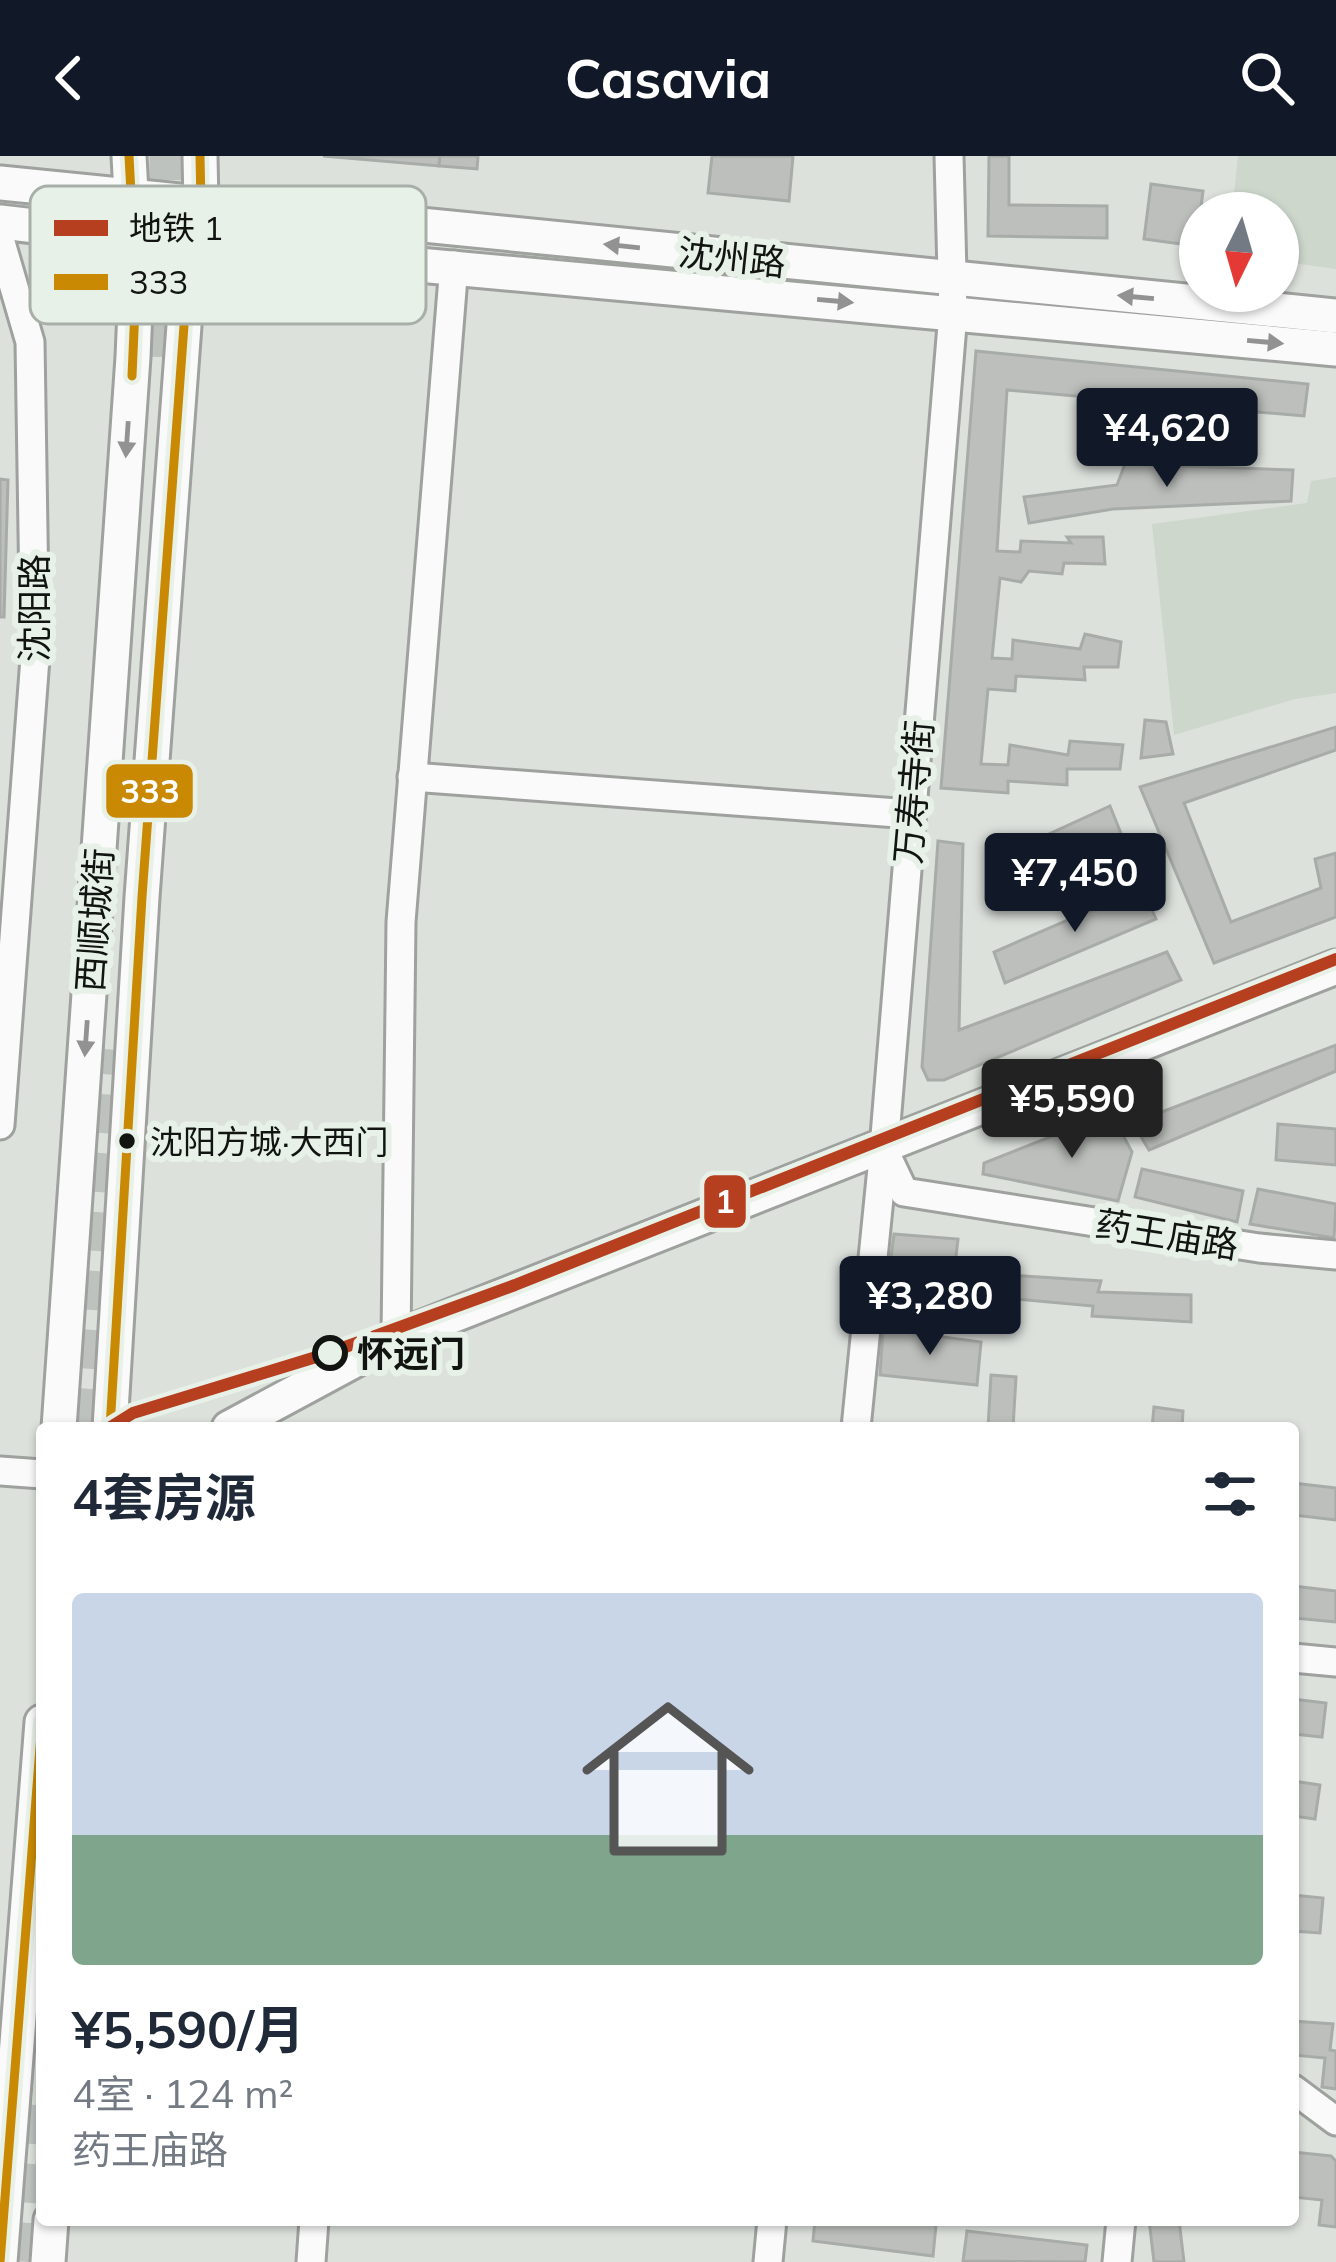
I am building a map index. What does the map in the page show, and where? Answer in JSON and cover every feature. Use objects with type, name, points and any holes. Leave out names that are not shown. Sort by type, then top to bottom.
[{"type":"main road","name":"西顺城街","points":[[200,156],[201,186]]},
{"type":"main road","name":"沈州路","points":[[0,183],[30,186]]},
{"type":"main road","name":"沈州路","points":[[0,222],[30,226]]},
{"type":"main road","name":"沈州路","points":[[426,232],[1336,349]]},
{"type":"main road","name":"沈州路","points":[[426,264],[1336,316]]},
{"type":"main road","name":"西顺城街","points":[[59,1422],[134,324]]},
{"type":"main road","name":"西顺城街","points":[[110,1422],[142,897],[184,324]]},
{"type":"main road","points":[[240,1422],[396,1338],[1336,967]]},
{"type":"main road","points":[[0,2262],[36,1799]]},
{"type":"main road","points":[[48,2262],[51,2226]]},
{"type":"street","name":"万寿寺街","points":[[857,1422],[884,1148],[953,296],[949,156]]},
{"type":"street","name":"沈阳路","points":[[0,239],[30,342],[34,658],[0,1125]]},
{"type":"street","points":[[396,1338],[400,922],[454,266]]},
{"type":"street","points":[[412,777],[911,814]]},
{"type":"street","name":"药王庙路","points":[[884,1148],[904,1192],[1259,1248],[1336,1255]]},
{"type":"street","points":[[0,1472],[36,1474]]},
{"type":"street","points":[[1299,1659],[1336,1662]]},
{"type":"street","points":[[1299,2093],[1336,2121]]},
{"type":"street","points":[[311,2262],[314,2226]]},
{"type":"street","points":[[768,2262],[771,2226]]},
{"type":"street","points":[[1118,2262],[1121,2226]]},
{"type":"shaded area","points":[[1238,156],[1336,156],[1336,269],[1299,264],[1299,192],[1234,192]]},
{"type":"shaded area","points":[[1336,477],[1336,693],[1295,699],[1174,735],[1152,524],[1307,503],[1311,481]]},
{"type":"building","points":[[323,156],[440,156],[439,166]]},
{"type":"building","points":[[440,156],[478,156],[477,169],[439,166]]},
{"type":"building","points":[[712,156],[793,156],[789,201],[708,193]]},
{"type":"building","points":[[989,156],[1009,156],[1009,205],[1107,206],[1107,238],[988,236]]},
{"type":"building","points":[[1151,184],[1203,191],[1179,192],[1179,244],[1144,239]]},
{"type":"building","points":[[976,351],[1308,384],[1304,416],[1007,390],[997,551],[1020,552],[1021,541],[1071,543],[1067,537],[1103,537],[1105,564],[1064,563],[1062,574],[1029,571],[1021,582],[1000,578],[992,658],[1012,659],[1013,640],[1080,649],[1085,634],[1121,642],[1118,667],[1084,667],[1085,680],[1016,676],[1015,691],[988,689],[981,764],[1008,765],[1010,745],[1068,755],[1070,741],[1123,745],[1120,769],[1067,769],[1067,785],[1008,781],[1008,793],[941,788]]},
{"type":"building","points":[[1125,464],[1293,470],[1291,501],[1113,509],[1029,523],[1024,497],[1117,485]]},
{"type":"building","points":[[0,479],[8,480],[4,617],[0,617]]},
{"type":"building","points":[[1145,720],[1166,722],[1173,754],[1141,758]]},
{"type":"building","points":[[1336,727],[1336,750],[1184,803],[1231,922],[1321,888],[1315,859],[1336,853],[1336,917],[1214,963],[1140,787]]},
{"type":"building","points":[[1110,806],[1124,841],[1013,887],[1001,856]]},
{"type":"building","points":[[938,841],[963,844],[959,1030],[1167,952],[1181,980],[944,1080],[928,1080],[922,1067]]},
{"type":"building","points":[[1142,888],[1156,919],[1005,983],[994,952]]},
{"type":"building","points":[[1336,1045],[1336,1071],[1149,1150],[1133,1123]]},
{"type":"building","points":[[1111,1113],[1132,1152],[1118,1201],[983,1174],[984,1163]]},
{"type":"building","points":[[1278,1124],[1336,1129],[1336,1165],[1276,1160]]},
{"type":"building","points":[[1142,1169],[1243,1191],[1237,1222],[1135,1197]]},
{"type":"building","points":[[1258,1189],[1336,1204],[1334,1238],[1250,1224]]},
{"type":"building","points":[[894,1234],[958,1239],[951,1299],[886,1295]]},
{"type":"building","points":[[976,1273],[1101,1281],[1098,1292],[1191,1295],[1191,1322],[1092,1316],[1093,1306],[974,1295]]},
{"type":"building","points":[[883,1329],[981,1342],[977,1385],[880,1375]]},
{"type":"building","points":[[991,1375],[1016,1377],[1013,1422],[988,1422]]},
{"type":"building","points":[[1154,1407],[1183,1411],[1182,1422],[1153,1422]]},
{"type":"building","points":[[1299,1484],[1336,1488],[1336,1520],[1299,1516]]},
{"type":"building","points":[[1299,1587],[1336,1591],[1336,1622],[1299,1619]]},
{"type":"building","points":[[1299,1700],[1326,1703],[1322,1737],[1299,1735]]},
{"type":"building","points":[[1299,1782],[1320,1785],[1315,1819],[1299,1817]]},
{"type":"building","points":[[1299,1896],[1323,1898],[1320,1933],[1299,1931]]},
{"type":"building","points":[[1299,2021],[1333,2024],[1330,2050],[1336,2051],[1336,2089],[1322,2087],[1325,2058],[1299,2056]]},
{"type":"building","points":[[1299,2153],[1331,2156],[1336,2161],[1336,2227],[1319,2225],[1322,2200],[1299,2198]]},
{"type":"building","points":[[814,2226],[936,2226],[933,2256],[813,2241]]},
{"type":"building","points":[[1150,2226],[1180,2226],[1184,2262],[1154,2262]]},
{"type":"building","points":[[967,2231],[1087,2245],[1085,2262],[963,2261]]},
{"type":"tunnel","points":[[169,156],[169,186]]},
{"type":"tunnel","points":[[166,324],[166,357]]},
{"type":"tunnel","points":[[90,1422],[117,1050]]},
{"type":"tunnel","points":[[29,2262],[36,2167]]},
{"type":"metro line","name":"1","points":[[119,1422],[133,1413],[326,1354],[515,1285],[1336,959]]},
{"type":"transit line","name":"333","points":[[129,156],[131,186]]},
{"type":"transit line","name":"333","points":[[200,156],[201,186]]},
{"type":"transit line","name":"333","points":[[132,376],[134,324]]},
{"type":"transit line","name":"333","points":[[110,1422],[142,897],[184,324]]},
{"type":"transit line","name":"333","points":[[0,2262],[36,1799]]},
{"type":"place","name":"沈阳方城·大西门","points":[[127,1141]]},
{"type":"place","name":"怀远门","points":[[330,1353]]}]
